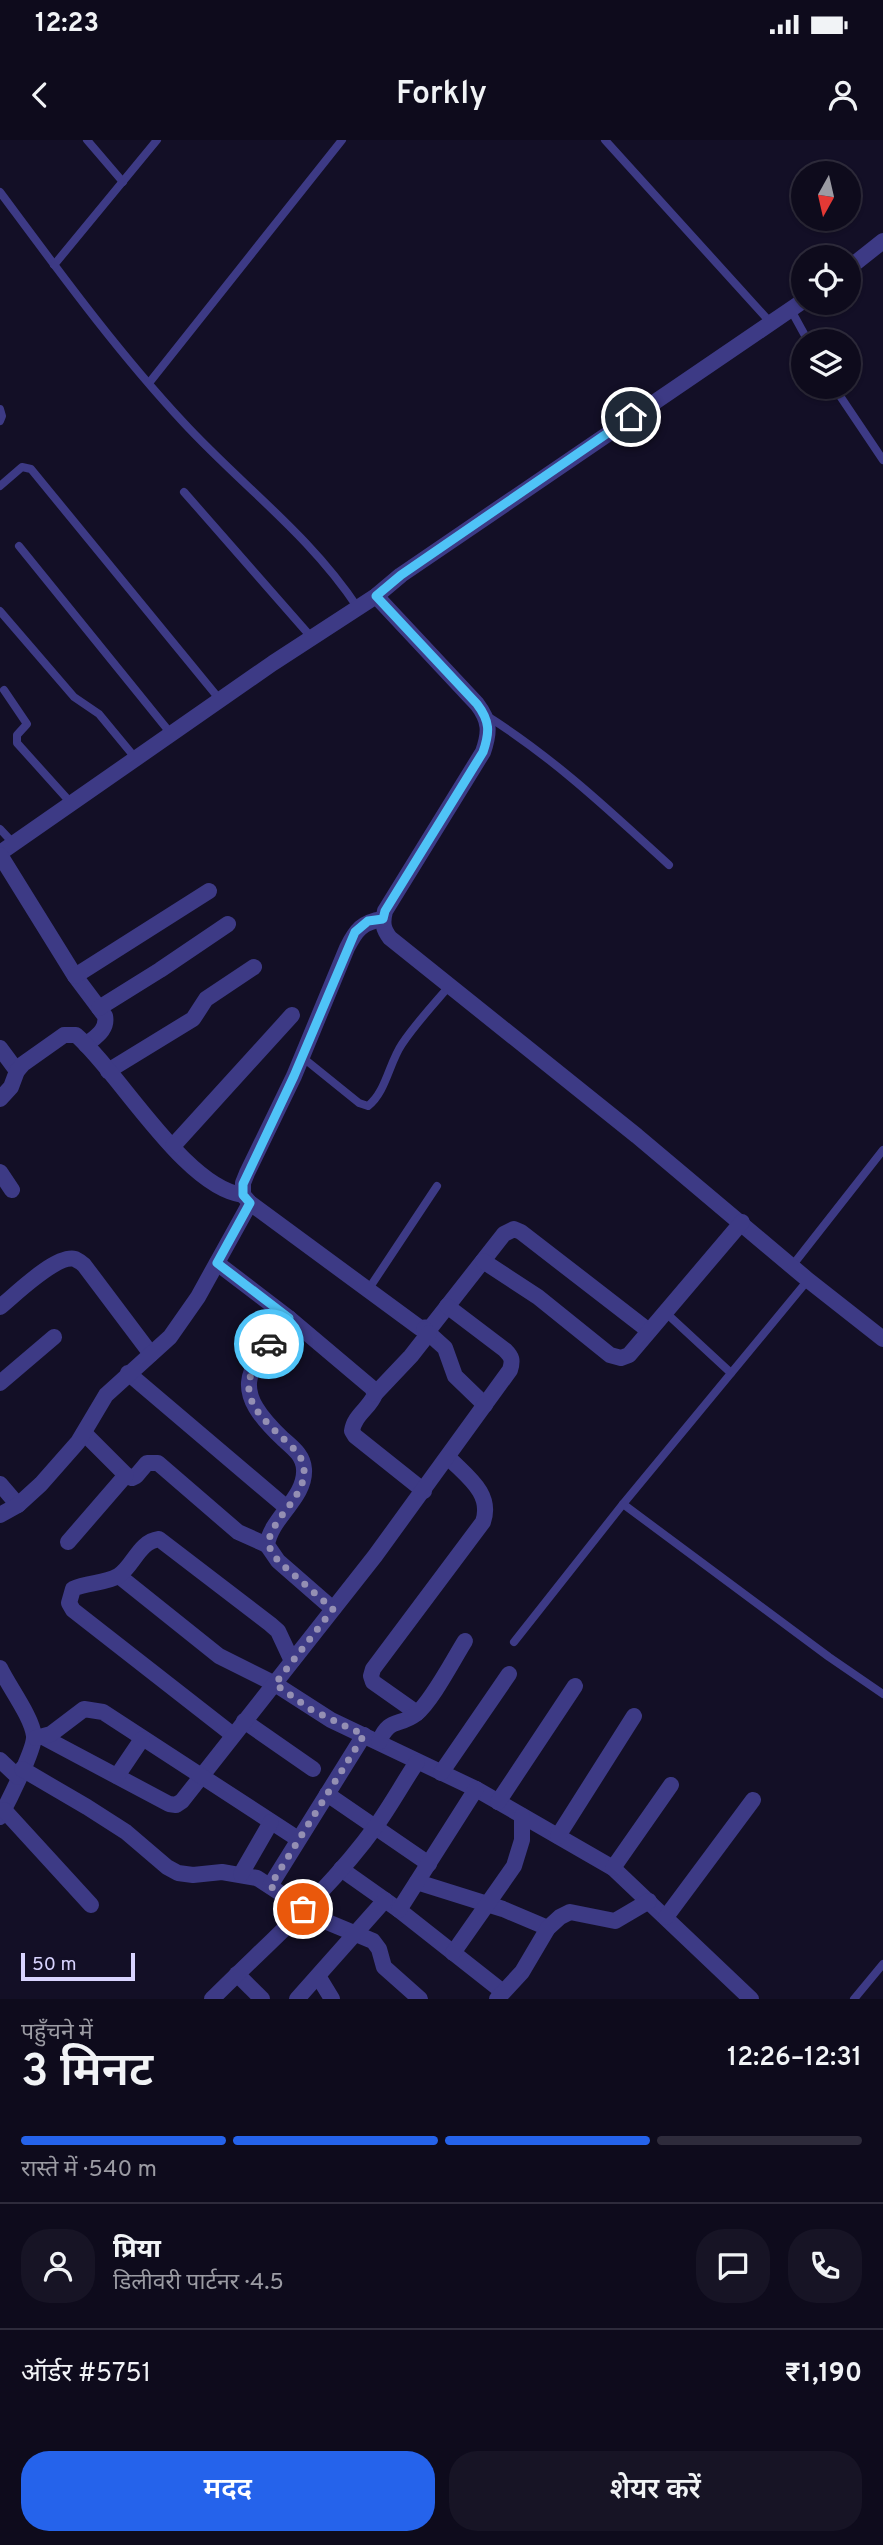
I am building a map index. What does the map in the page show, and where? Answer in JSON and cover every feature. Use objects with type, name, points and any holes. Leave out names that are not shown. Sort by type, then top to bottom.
[{"type":"street","points":[[861,258],[883,241]]},
{"type":"street","points":[[86,1045],[104,1029],[106,1023],[99,1008],[75,976],[5,851],[71,803],[376,596],[401,575],[791,309]]},
{"type":"street","points":[[376,596],[477,704],[487,716],[489,729],[483,752],[385,911],[384,930],[390,938],[451,984],[883,1339]]},
{"type":"street","points":[[75,976],[209,891]]},
{"type":"street","points":[[0,1515],[18,1505],[41,1484],[84,1433],[106,1395],[170,1336],[185,1317],[217,1263],[247,1199],[243,1184],[247,1173],[302,1057],[355,932],[368,921],[383,919]]},
{"type":"street","points":[[99,1008],[228,924]]},
{"type":"street","points":[[108,1071],[193,1019],[206,999],[254,967]]},
{"type":"street","points":[[173,1146],[292,1015]]},
{"type":"street","points":[[0,1099],[11,1087],[17,1071],[64,1035],[76,1035],[173,1146],[216,1186],[247,1199],[426,1331],[445,1348],[455,1376],[485,1405]]},
{"type":"street","points":[[0,1048],[17,1071]]},
{"type":"street","points":[[0,1172],[12,1190]]},
{"type":"street","points":[[483,1261],[538,1297],[610,1355],[621,1358],[629,1355],[742,1222]]},
{"type":"street","points":[[424,1491],[355,1436],[352,1431],[355,1421],[375,1394],[411,1356],[426,1331],[509,1230],[521,1232],[649,1331]]},
{"type":"street","points":[[0,1307],[53,1264],[66,1259],[76,1259],[84,1265],[151,1354]]},
{"type":"street","points":[[217,1263],[289,1318],[372,1388],[375,1394]]},
{"type":"street","points":[[0,1668],[38,1737],[169,1804],[176,1805],[182,1801],[424,1491],[510,1370],[512,1357],[447,1306]]},
{"type":"street","points":[[268,1545],[273,1527],[302,1480],[304,1468],[299,1454],[256,1411],[249,1395],[250,1376],[257,1359],[289,1318]]},
{"type":"street","points":[[0,1384],[54,1337]]},
{"type":"street","points":[[128,1373],[287,1508]]},
{"type":"street","points":[[84,1433],[132,1478],[147,1464],[153,1461],[158,1463],[239,1532],[268,1545],[278,1561],[333,1609]]},
{"type":"street","points":[[417,1713],[373,1682],[371,1676],[419,1605],[483,1522],[486,1502],[481,1491],[448,1457]]},
{"type":"street","points":[[68,1542],[126,1475]]},
{"type":"street","points":[[0,1483],[18,1505]]},
{"type":"street","points":[[233,1735],[74,1609],[69,1603],[73,1589],[119,1576],[146,1543],[159,1539],[270,1624],[278,1632],[292,1661]]},
{"type":"street","points":[[119,1576],[219,1656],[275,1684],[310,1709],[476,1790],[613,1868],[751,1999]]},
{"type":"street","points":[[270,1886],[327,1794],[371,1739],[390,1724],[417,1713],[466,1641]]},
{"type":"street","points":[[441,1773],[509,1674]]},
{"type":"street","points":[[498,1802],[575,1686]]},
{"type":"street","points":[[38,1737],[51,1734],[84,1709],[103,1713],[298,1839]]},
{"type":"street","points":[[558,1836],[634,1716]]},
{"type":"street","points":[[244,1721],[313,1769]]},
{"type":"street","points":[[38,1737],[2,1813],[91,1905]]},
{"type":"street","points":[[117,1776],[142,1739]]},
{"type":"street","points":[[0,1760],[87,1807],[126,1832],[178,1873],[241,1874],[270,1886],[303,1909],[373,1941],[379,1949],[384,1967],[420,1999]]},
{"type":"street","points":[[212,1999],[341,1868],[376,1826],[417,1762]]},
{"type":"street","points":[[613,1868],[671,1785]]},
{"type":"street","points":[[298,1999],[356,1934],[417,1882],[476,1790]]},
{"type":"street","points":[[327,1794],[429,1864]]},
{"type":"street","points":[[666,1917],[753,1800]]},
{"type":"street","points":[[453,1953],[517,1859],[522,1840],[522,1816]]},
{"type":"street","points":[[241,1874],[271,1822]]},
{"type":"street","points":[[341,1868],[453,1953],[500,1996],[522,1972],[548,1928],[560,1917],[570,1912],[615,1921],[649,1901]]},
{"type":"street","points":[[417,1882],[487,1903],[548,1928]]},
{"type":"street","points":[[237,1974],[262,1999]]},
{"type":"street","points":[[318,1976],[332,1999]]},
{"type":"lane","points":[[87,140],[123,182]]},
{"type":"lane","points":[[54,265],[158,140]]},
{"type":"lane","points":[[149,383],[342,140]]},
{"type":"lane","points":[[605,140],[770,322]]},
{"type":"lane","points":[[0,192],[54,265],[149,383],[221,462],[304,538],[338,577],[358,608]]},
{"type":"lane","points":[[842,399],[883,460]]},
{"type":"lane","points":[[0,409],[0,421]]},
{"type":"lane","points":[[0,485],[22,467],[30,469],[221,701]]},
{"type":"lane","points":[[184,492],[312,638]]},
{"type":"lane","points":[[19,546],[172,735]]},
{"type":"lane","points":[[0,611],[75,697],[99,714],[136,760]]},
{"type":"lane","points":[[4,690],[27,724],[17,735],[17,743],[71,803]]},
{"type":"lane","points":[[487,716],[554,763],[669,865]]},
{"type":"lane","points":[[0,829],[5,851]]},
{"type":"lane","points":[[302,1057],[359,1103],[368,1107],[382,1087],[393,1059],[403,1043],[451,984]]},
{"type":"lane","points":[[792,1266],[883,1150]]},
{"type":"lane","points":[[368,1290],[437,1186]]},
{"type":"lane","points":[[514,1642],[623,1504],[808,1280]]},
{"type":"lane","points":[[665,1312],[731,1373]]},
{"type":"lane","points":[[623,1504],[883,1694]]},
{"type":"lane","points":[[854,1999],[883,1964]]},
{"type":"way so far","points":[[269,1344],[257,1359],[250,1376],[249,1395],[256,1411],[299,1454],[304,1468],[297,1492],[273,1527],[268,1545],[278,1561],[333,1609],[275,1684],[310,1709],[364,1735],[270,1886],[303,1909]]},
{"type":"route","points":[[269,1344],[289,1318],[217,1263],[250,1203],[243,1195],[243,1184],[294,1076],[346,948],[362,925],[368,921],[383,919],[385,911],[483,752],[488,738],[487,716],[376,596],[401,575],[631,417]]}]
